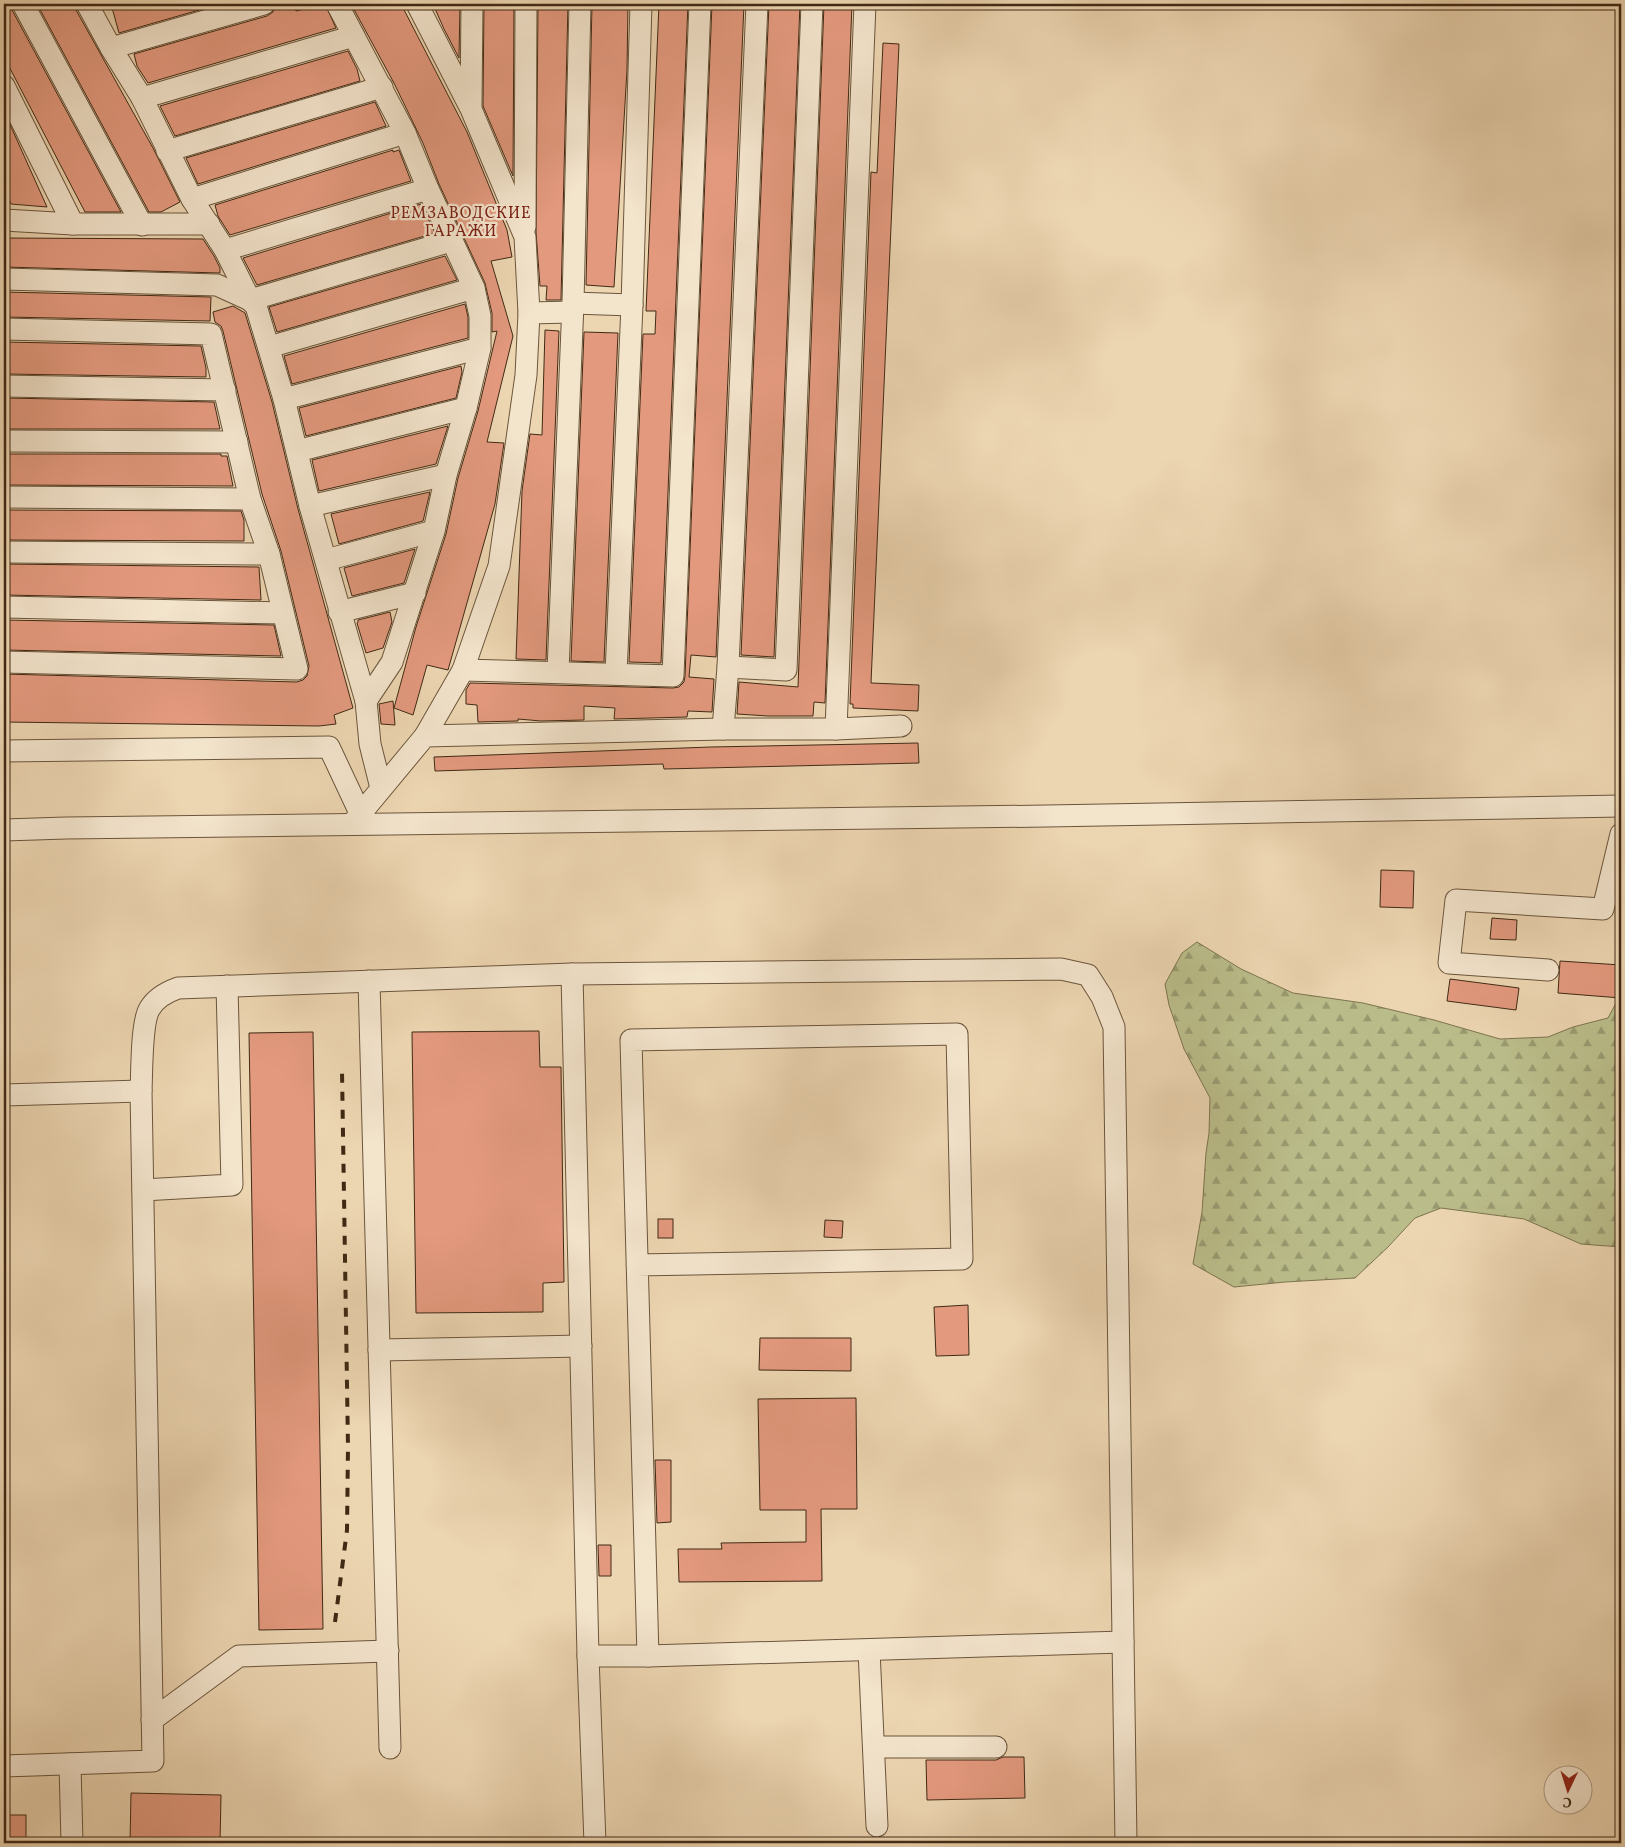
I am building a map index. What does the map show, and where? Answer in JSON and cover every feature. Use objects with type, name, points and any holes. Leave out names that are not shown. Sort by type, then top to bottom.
[{"type":"street","points":[[23,4],[142,225]]},
{"type":"street","points":[[87,4],[111,48],[142,98],[192,199],[225,250],[250,300],[256,306],[284,399],[310,506],[339,612],[366,701],[370,744],[381,788]]},
{"type":"street","points":[[111,48],[264,4]]},
{"type":"street","points":[[337,4],[406,133],[428,189],[474,288],[480,316],[480,348],[466,408],[446,475],[434,531],[392,662],[366,701]]},
{"type":"street","points":[[417,4],[471,108],[525,237]]},
{"type":"street","points":[[471,108],[472,4]]},
{"type":"street","points":[[356,818],[425,736],[463,670],[499,566],[526,375],[529,313],[525,237],[526,4]]},
{"type":"street","points":[[558,671],[572,307],[580,4]]},
{"type":"street","points":[[616,674],[632,306],[642,4]]},
{"type":"street","points":[[463,670],[558,671],[673,676],[700,4]]},
{"type":"street","points":[[723,729],[728,667],[757,4]]},
{"type":"street","points":[[728,667],[786,670],[812,4]]},
{"type":"street","points":[[836,728],[865,4]]},
{"type":"street","points":[[142,98],[354,36]]},
{"type":"street","points":[[4,86],[72,224]]},
{"type":"street","points":[[167,151],[382,87]]},
{"type":"street","points":[[192,199],[406,133]]},
{"type":"street","points":[[225,250],[428,189]]},
{"type":"street","points":[[5,218],[72,224],[209,224]]},
{"type":"street","points":[[4,279],[217,285],[250,300],[452,241]]},
{"type":"street","points":[[269,347],[474,288]]},
{"type":"street","points":[[529,313],[572,307],[632,306]]},
{"type":"street","points":[[4,328],[211,334],[250,499],[268,554],[297,669],[4,662]]},
{"type":"street","points":[[284,399],[480,348]]},
{"type":"street","points":[[4,386],[225,390]]},
{"type":"street","points":[[297,451],[466,408]]},
{"type":"street","points":[[4,441],[237,442]]},
{"type":"street","points":[[310,506],[446,475]]},
{"type":"street","points":[[4,497],[250,499]]},
{"type":"street","points":[[326,560],[434,531]]},
{"type":"street","points":[[4,552],[268,554]]},
{"type":"street","points":[[339,612],[415,593]]},
{"type":"street","points":[[4,607],[283,613]]},
{"type":"street","points":[[425,736],[901,726]]},
{"type":"street","points":[[4,750],[329,747],[356,818]]},
{"type":"street","points":[[4,830],[356,818],[1057,816],[1621,806]]},
{"type":"street","points":[[1548,970],[1449,963],[1456,900],[1603,909],[1621,834]]},
{"type":"street","points":[[4,1766],[153,1761],[141,1090],[143,1041],[149,1009],[164,993],[178,988],[572,974],[1061,969],[1088,976],[1102,997],[1114,1027],[1126,1843]]},
{"type":"street","points":[[572,974],[588,1656],[595,1843]]},
{"type":"street","points":[[369,981],[390,1748]]},
{"type":"street","points":[[143,1190],[232,1185],[228,986]]},
{"type":"street","points":[[637,1265],[962,1259],[957,1034],[631,1040],[637,1265],[648,1656]]},
{"type":"street","points":[[4,1095],[141,1090]]},
{"type":"street","points":[[379,1350],[581,1346]]},
{"type":"street","points":[[588,1656],[648,1656],[1122,1642]]},
{"type":"street","points":[[869,1650],[877,1826]]},
{"type":"street","points":[[152,1720],[239,1656],[388,1651]]},
{"type":"street","points":[[874,1747],[996,1747]]},
{"type":"street","points":[[70,1764],[72,1843]]},
{"type":"green space","points":[[1197,942],[1241,969],[1293,993],[1363,1003],[1434,1020],[1500,1039],[1548,1037],[1573,1027],[1608,1018],[1621,994],[1621,1247],[1581,1244],[1524,1219],[1441,1208],[1415,1218],[1355,1278],[1234,1287],[1193,1264],[1202,1212],[1210,1098],[1184,1049],[1169,1005],[1165,984],[1182,953]]},
{"type":"building","points":[[4,4],[11,4],[12,10],[121,212],[85,212],[4,57]]},
{"type":"building","points":[[37,4],[75,4],[76,10],[153,148],[180,202],[161,212],[149,212]]},
{"type":"building","points":[[111,4],[220,4],[119,33]]},
{"type":"building","points":[[276,4],[295,4],[296,11],[325,4],[336,28],[148,83],[137,66],[134,54],[267,16],[273,12]]},
{"type":"building","points":[[351,4],[401,4],[467,132],[507,230],[512,257],[491,261],[513,336],[487,442],[504,443],[495,504],[448,670],[427,665],[413,715],[394,708],[416,627],[446,534],[458,478],[478,411],[497,331],[492,332],[492,313],[485,283],[439,184],[423,143],[394,83]]},
{"type":"building","points":[[433,4],[460,4],[459,58],[444,29]]},
{"type":"building","points":[[484,4],[514,4],[513,176],[483,106]]},
{"type":"building","points":[[538,4],[568,4],[561,300],[546,300],[547,286],[540,286],[536,232]]},
{"type":"building","points":[[592,4],[628,4],[627,70],[614,287],[586,285]]},
{"type":"building","points":[[659,4],[688,4],[661,663],[629,662],[643,334],[655,334],[656,311],[646,311]]},
{"type":"building","points":[[712,4],[744,4],[716,657],[691,655],[689,677],[714,679],[712,712],[688,711],[687,717],[614,719],[615,708],[584,706],[584,720],[541,721],[518,719],[518,721],[478,722],[477,705],[466,704],[466,690],[470,683],[673,688],[679,687],[684,682]]},
{"type":"building","points":[[769,4],[800,4],[774,657],[741,655]]},
{"type":"building","points":[[824,4],[852,4],[825,703],[814,702],[813,716],[737,714],[739,682],[798,687]]},
{"type":"building","points":[[883,43],[899,44],[871,683],[919,685],[918,711],[853,708],[853,704],[850,704],[871,172],[877,173]]},
{"type":"building","points":[[348,51],[357,69],[360,81],[175,136],[160,106]]},
{"type":"building","points":[[375,102],[386,126],[198,184],[186,158]]},
{"type":"building","points":[[4,113],[47,207],[11,204],[4,187]]},
{"type":"building","points":[[393,150],[393,152],[399,150],[411,181],[230,235],[218,216],[215,205]]},
{"type":"building","points":[[421,204],[435,233],[257,285],[243,258]]},
{"type":"building","points":[[4,238],[203,239],[220,268],[220,273],[4,267]]},
{"type":"building","points":[[445,256],[457,280],[277,332],[269,307]]},
{"type":"building","points":[[4,292],[211,297],[210,321],[4,317]]},
{"type":"building","points":[[465,304],[468,317],[468,338],[292,384],[284,356]]},
{"type":"building","points":[[233,306],[245,313],[272,402],[298,509],[353,708],[334,715],[336,724],[319,726],[4,722],[4,674],[297,682],[307,676],[309,666],[281,551],[262,494],[223,331],[221,326],[215,322],[213,312]]},
{"type":"building","points":[[545,330],[559,331],[546,660],[516,659],[522,491],[530,434],[542,435]]},
{"type":"building","points":[[584,332],[618,333],[604,662],[571,661]]},
{"type":"building","points":[[4,342],[201,346],[206,377],[4,374]]},
{"type":"building","points":[[461,366],[462,372],[456,398],[306,436],[299,408]]},
{"type":"building","points":[[4,398],[214,402],[220,429],[4,429]]},
{"type":"building","points":[[448,426],[436,464],[319,491],[312,460]]},
{"type":"building","points":[[4,454],[221,454],[221,456],[227,456],[233,486],[4,485]]},
{"type":"building","points":[[430,492],[423,521],[339,544],[331,514]]},
{"type":"building","points":[[4,510],[241,511],[244,520],[244,541],[4,540]]},
{"type":"building","points":[[415,549],[404,583],[352,596],[344,568]]},
{"type":"building","points":[[4,564],[259,567],[261,600],[4,595]]},
{"type":"building","points":[[390,612],[392,622],[383,648],[366,653],[357,623],[358,620]]},
{"type":"building","points":[[4,620],[274,625],[281,656],[4,650]]},
{"type":"building","points":[[393,701],[395,725],[381,724],[379,704]]},
{"type":"building","points":[[918,743],[919,763],[664,769],[663,764],[435,771],[434,757],[711,747]]},
{"type":"building","points":[[1381,870],[1414,871],[1413,908],[1380,907]]},
{"type":"building","points":[[1492,918],[1517,920],[1516,940],[1490,939]]},
{"type":"building","points":[[1560,961],[1621,965],[1621,998],[1558,993]]},
{"type":"building","points":[[1450,979],[1519,988],[1516,1010],[1447,1001]]},
{"type":"building","points":[[539,1031],[540,1067],[561,1067],[564,1282],[543,1283],[543,1312],[416,1313],[412,1032]]},
{"type":"building","points":[[313,1032],[323,1629],[259,1630],[249,1033]]},
{"type":"building","points":[[658,1219],[673,1219],[673,1238],[658,1238]]},
{"type":"building","points":[[825,1220],[843,1221],[842,1238],[824,1237]]},
{"type":"building","points":[[968,1305],[969,1355],[936,1356],[934,1307]]},
{"type":"building","points":[[760,1338],[851,1338],[851,1371],[759,1370]]},
{"type":"building","points":[[856,1398],[857,1509],[821,1509],[822,1581],[679,1582],[678,1549],[722,1549],[721,1543],[806,1542],[806,1510],[760,1510],[758,1399]]},
{"type":"building","points":[[655,1460],[671,1460],[671,1522],[657,1523]]},
{"type":"building","points":[[598,1545],[611,1545],[611,1576],[599,1576]]},
{"type":"building","points":[[1003,1757],[1024,1757],[1025,1798],[927,1800],[926,1760],[996,1760]]},
{"type":"building","points":[[131,1793],[221,1795],[220,1843],[130,1843]]},
{"type":"building","points":[[4,1815],[26,1815],[26,1843],[4,1843]]},
{"type":"railway","points":[[335,1622],[347,1530],[348,1447],[342,1071]]},
{"type":"district","name":"РЕМЗАВОДСКИЕ ГАРАЖИ","points":[[461,221]]}]
